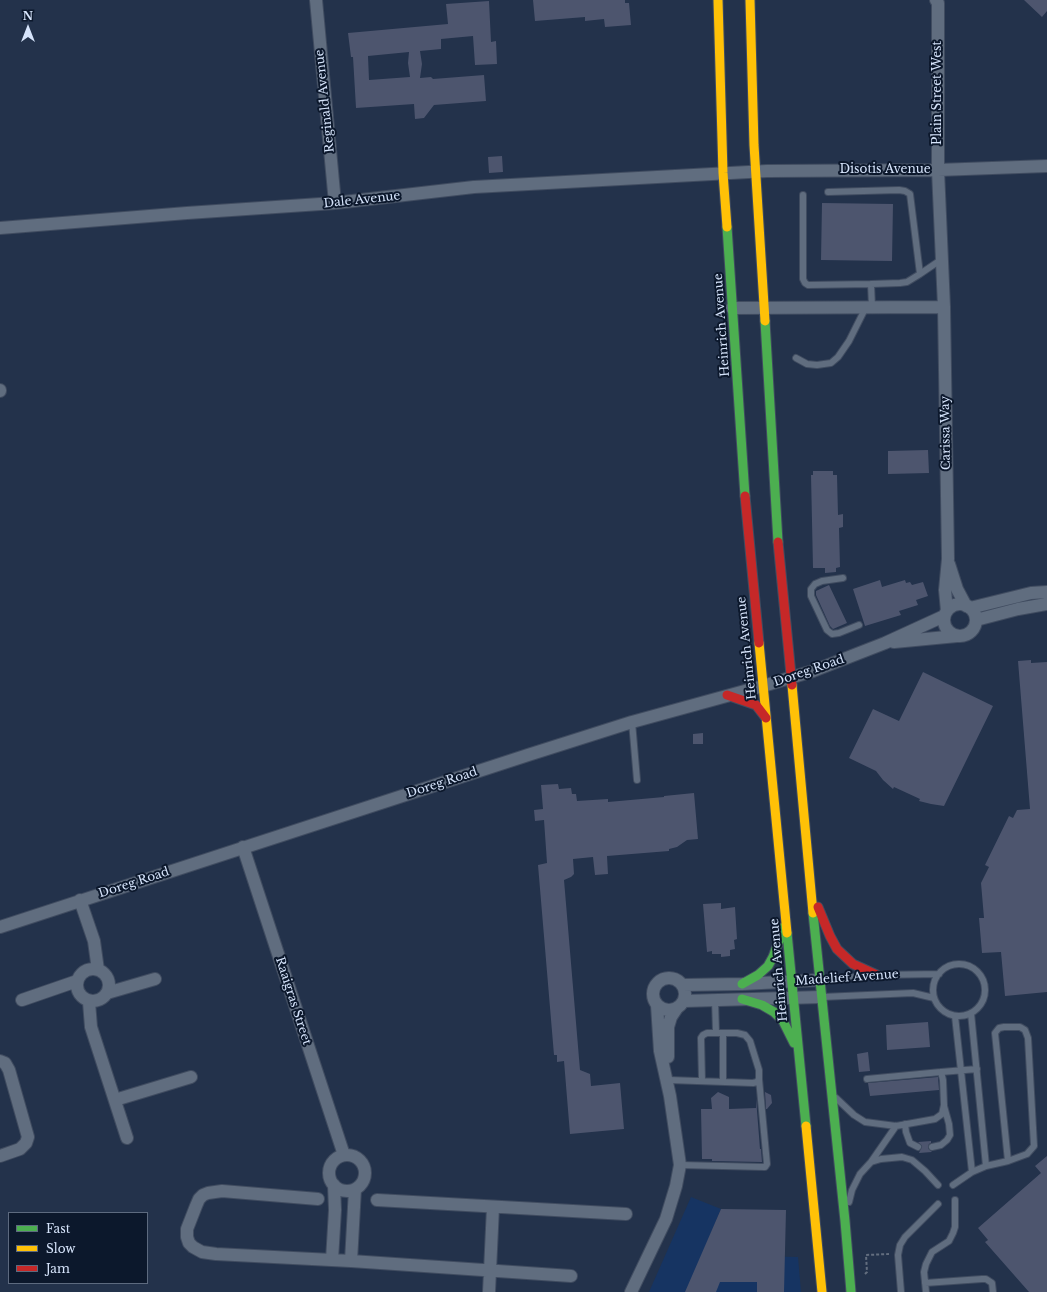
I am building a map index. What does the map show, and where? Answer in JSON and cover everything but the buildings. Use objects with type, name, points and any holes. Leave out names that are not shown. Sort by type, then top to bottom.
[{"type":"street","name":"Reginald Avenue","points":[[316,0],[335,203]]},
{"type":"street","name":"Heinrich Avenue","points":[[718,0],[724,173],[746,506],[822,1292]]},
{"type":"street","points":[[750,0],[756,171],[780,552],[821,997],[846,1221],[851,1290]]},
{"type":"street","name":"Plain Street West","points":[[936,0],[938,3],[938,170],[944,307]]},
{"type":"street","name":"Disotis Avenue","points":[[724,173],[756,171],[938,170],[1047,166]]},
{"type":"street","name":"Dale Avenue","points":[[0,228],[335,203],[474,187],[724,173]]},
{"type":"street","points":[[732,308],[944,307]]},
{"type":"street","name":"Carissa Way","points":[[944,307],[948,559],[945,590],[946,613]]},
{"type":"street","name":"Carissa Way","points":[[948,559],[957,589],[968,607]]},
{"type":"street","name":"Doreg Road","points":[[0,927],[632,722],[791,678],[885,643],[946,613],[955,605],[968,607],[1023,595],[1047,592]]},
{"type":"street","points":[[968,607],[973,612],[976,620],[1018,609],[1047,604]]},
{"type":"street","points":[[946,613],[944,621],[948,631],[957,636]]},
{"type":"street","name":"Doreg Road","points":[[885,643],[967,635],[974,628],[976,620]]},
{"type":"street","points":[[727,695],[756,705],[766,718]]},
{"type":"street","name":"Raaigras Street","points":[[243,847],[344,1155]]},
{"type":"street","points":[[811,890],[837,949],[853,964],[877,975]]},
{"type":"street","points":[[80,900],[94,941],[98,970]]},
{"type":"street","points":[[742,984],[758,975],[768,966],[786,923]]},
{"type":"street","points":[[87,970],[98,970],[107,977],[109,988],[107,993],[100,1000],[89,1002],[77,992],[77,981],[82,972],[87,970]]},
{"type":"street","points":[[670,1096],[667,1042],[668,1027],[671,1017],[680,1005],[685,996],[685,990],[683,985],[674,978],[663,978],[653,990],[654,1001],[661,1009],[666,1010],[680,1005]]},
{"type":"street","points":[[107,993],[155,979]]},
{"type":"street","name":"Madelief Avenue","points":[[683,985],[820,980]]},
{"type":"street","points":[[22,1000],[77,981]]},
{"type":"street","name":"Madelief Avenue","points":[[680,1005],[715,1000],[821,997]]},
{"type":"street","points":[[742,999],[762,1005],[774,1012],[783,1021],[798,1050]]},
{"type":"street","points":[[89,1002],[91,1027],[127,1138]]},
{"type":"street","points":[[631,1292],[666,1219],[676,1186],[680,1166],[670,1096],[660,1051],[657,1005]]},
{"type":"street","points":[[0,1061],[5,1063],[9,1070],[28,1137],[26,1143],[20,1149],[0,1156]]},
{"type":"street","points":[[115,1100],[191,1077]]},
{"type":"street","points":[[332,1260],[335,1210],[334,1185],[331,1180],[330,1170],[334,1161],[344,1155],[356,1157],[362,1163],[364,1167],[364,1180],[355,1189],[344,1191],[334,1185]]},
{"type":"street","points":[[351,1261],[355,1189]]},
{"type":"street","points":[[318,1199],[222,1191],[208,1193],[199,1199],[187,1229],[187,1237],[189,1243],[193,1247],[202,1252],[216,1254],[351,1261],[571,1276]]},
{"type":"street","points":[[377,1200],[626,1214]]},
{"type":"street","points":[[489,1292],[493,1207]]},
{"type":"lane","points":[[828,192],[899,190],[910,194],[920,274]]},
{"type":"lane","points":[[803,195],[803,279],[808,285],[907,282],[942,259]]},
{"type":"lane","points":[[796,358],[807,364],[817,365],[831,363],[838,357],[869,307],[871,284]]},
{"type":"lane","points":[[843,578],[822,581],[815,584],[811,589],[812,596],[827,630],[832,634],[839,633],[859,625]]},
{"type":"lane","points":[[632,722],[637,780]]},
{"type":"lane","points":[[954,965],[971,967],[978,972],[985,986],[982,1002],[977,1009],[963,1016],[955,1016],[947,1013],[937,1004],[934,998],[933,989],[939,974],[945,968],[954,965]]},
{"type":"lane","name":"Madelief Avenue","points":[[820,980],[877,975],[939,974]]},
{"type":"lane","name":"Madelief Avenue","points":[[821,997],[913,993],[934,998]]},
{"type":"lane","points":[[715,1000],[716,1033]]},
{"type":"lane","points":[[971,1013],[986,1166]]},
{"type":"lane","points":[[955,1016],[972,1172]]},
{"type":"lane","points":[[953,1185],[972,1172],[986,1166],[1008,1161],[1027,1154],[1034,1146],[1028,1038],[1025,1030],[1020,1027],[999,1028],[995,1033],[1008,1161]]},
{"type":"lane","points":[[680,1166],[765,1168],[766,1166],[759,1070],[750,1042],[745,1035],[737,1033],[707,1033],[703,1035],[701,1038],[702,1081]]},
{"type":"lane","points":[[723,1033],[724,1082]]},
{"type":"lane","points":[[867,1079],[977,1069]]},
{"type":"lane","points":[[932,1147],[941,1145],[950,1135],[949,1124],[944,1106],[943,1080],[941,1072]]},
{"type":"lane","points":[[669,1080],[753,1083],[759,1079]]},
{"type":"lane","points":[[832,1094],[854,1115],[865,1122],[896,1126],[935,1119],[942,1114],[944,1106]]},
{"type":"lane","points":[[905,1124],[910,1143],[918,1147]]},
{"type":"lane","points":[[846,1221],[852,1190],[856,1180],[871,1162],[896,1126]]},
{"type":"lane","points":[[871,1162],[892,1157],[902,1157],[912,1160],[938,1184]]},
{"type":"lane","points":[[926,1292],[924,1272],[928,1257],[932,1252],[949,1241],[953,1234],[955,1227],[955,1200]]},
{"type":"lane","points":[[901,1292],[898,1255],[900,1245],[905,1237],[938,1204]]},
{"type":"lane","points":[[925,1283],[986,1279],[992,1284],[993,1292]]},
{"type":"path","points":[[851,1290],[867,1272],[866,1255],[886,1254]]},
{"type":"shaded area","points":[[691,1197],[721,1209],[702,1255],[798,1257],[801,1292],[649,1292]]},
{"type":"traffic: fast","points":[[727,227],[745,496]]},
{"type":"traffic: fast","points":[[765,321],[778,542]]},
{"type":"traffic: fast","points":[[813,913],[851,1292]]},
{"type":"traffic: fast","points":[[742,984],[758,975],[768,966],[773,957],[784,927]]},
{"type":"traffic: fast","points":[[787,933],[806,1126]]},
{"type":"traffic: fast","points":[[742,999],[762,1005],[774,1012],[783,1021],[794,1043]]},
{"type":"traffic: slow","points":[[718,0],[723,173],[727,227]]},
{"type":"traffic: slow","points":[[750,0],[754,145],[765,321]]},
{"type":"traffic: slow","points":[[759,643],[787,933]]},
{"type":"traffic: slow","points":[[792,685],[813,913]]},
{"type":"traffic: slow","points":[[806,1126],[822,1292]]},
{"type":"traffic: jam","points":[[745,496],[759,643]]},
{"type":"traffic: jam","points":[[778,542],[792,685]]},
{"type":"traffic: jam","points":[[727,695],[756,705],[766,718]]},
{"type":"traffic: jam","points":[[818,907],[837,949],[853,964],[877,975]]}]
